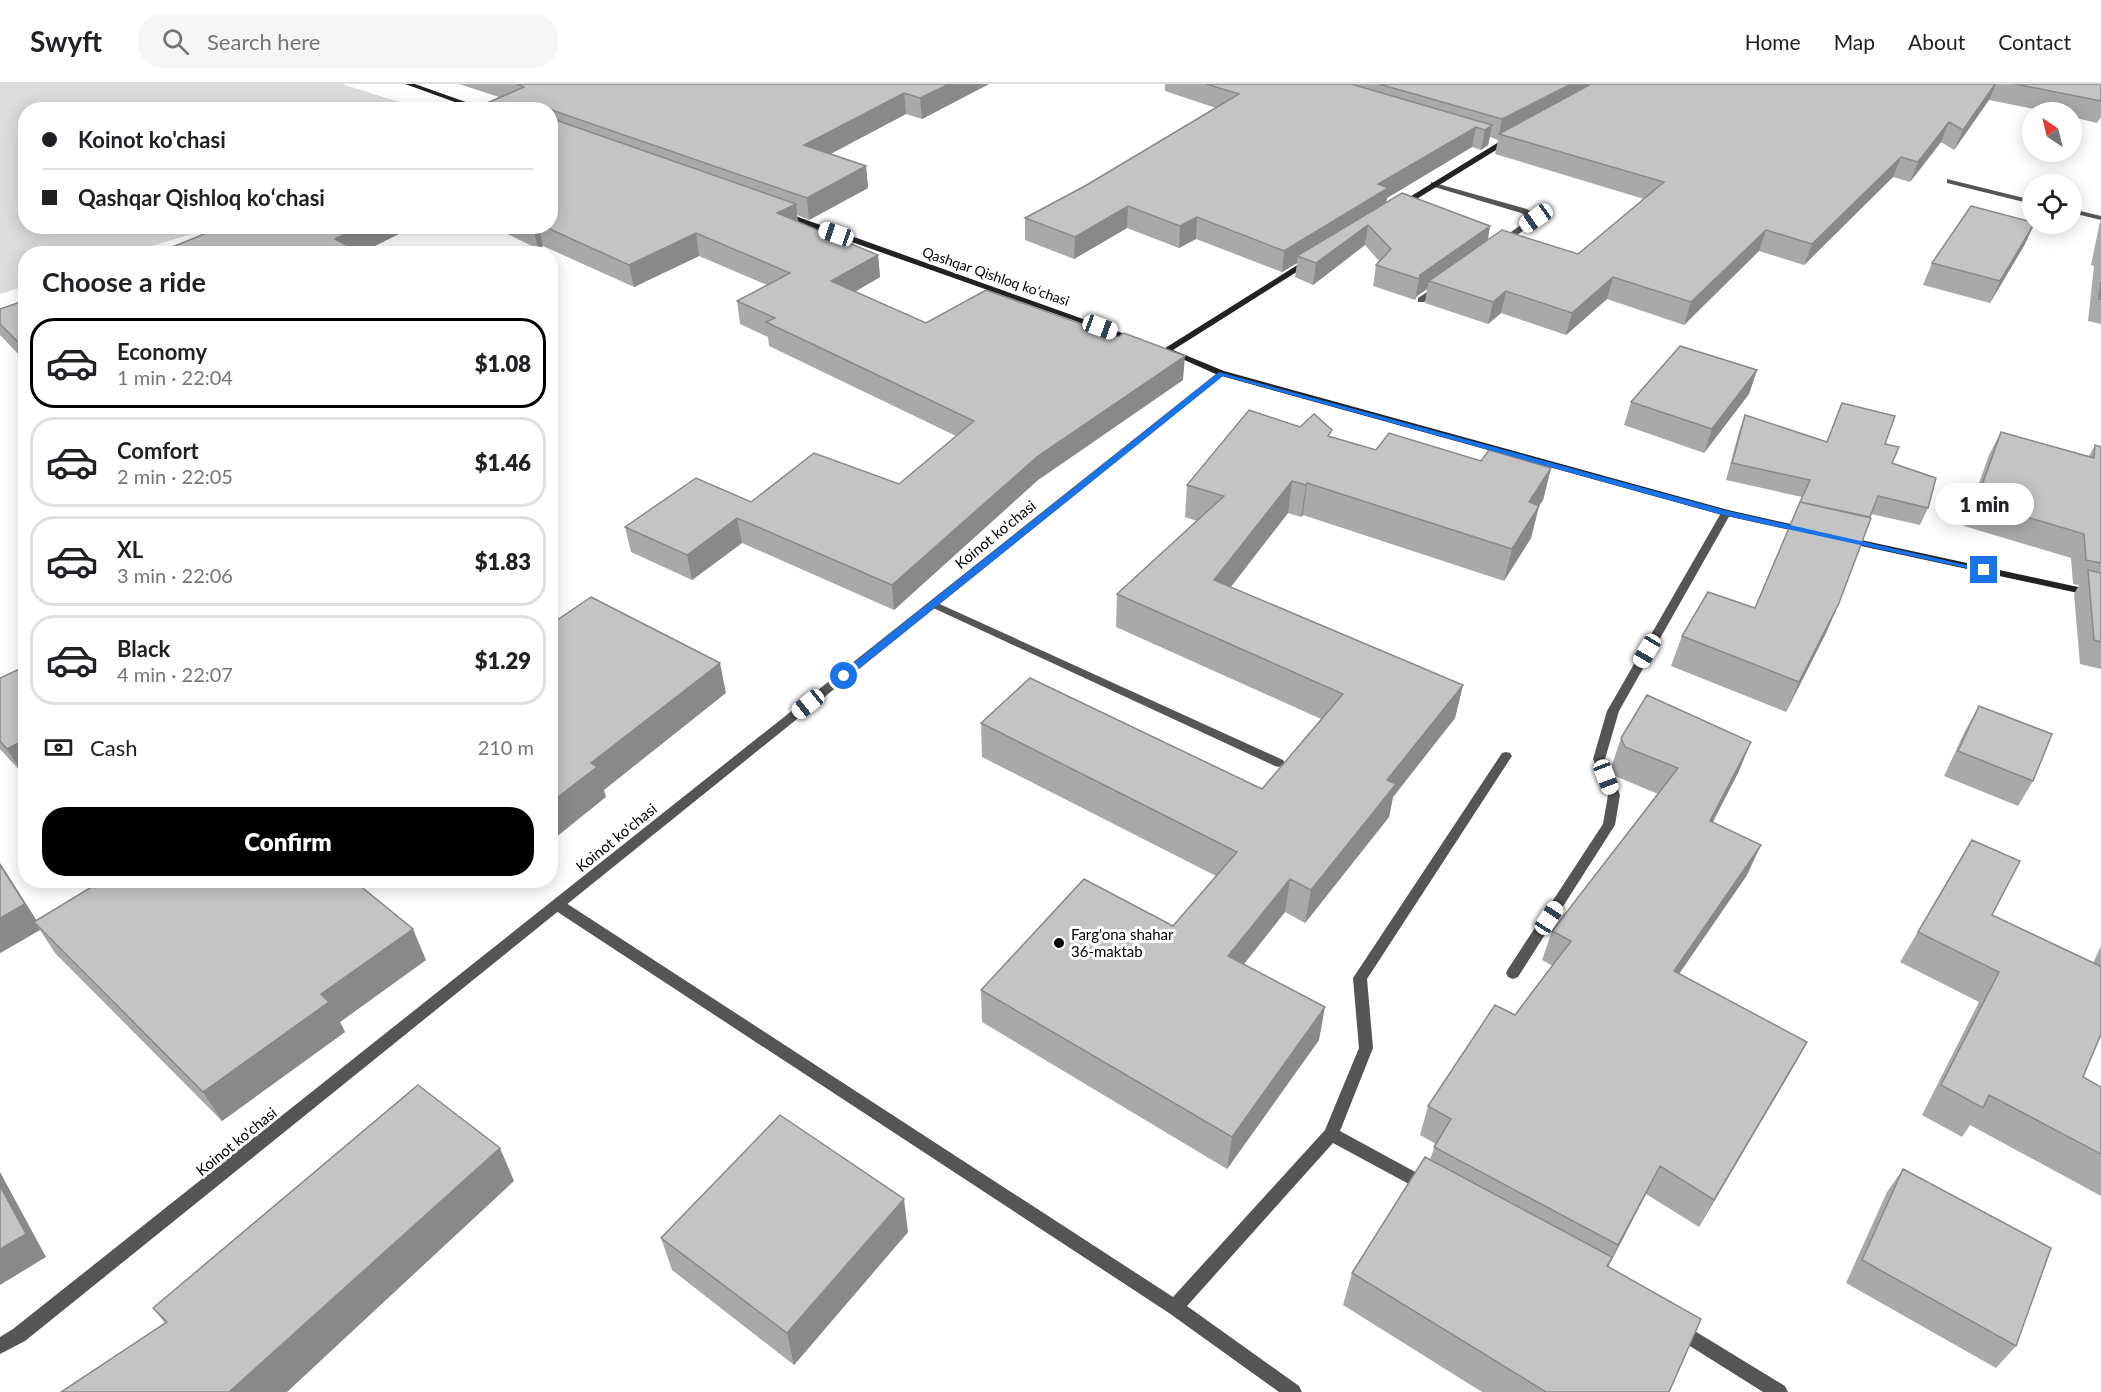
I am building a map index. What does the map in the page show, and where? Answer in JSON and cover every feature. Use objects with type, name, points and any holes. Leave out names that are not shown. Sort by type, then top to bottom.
[{"type":"main road","points":[[408,84],[461,102]]},
{"type":"main road","points":[[1394,209],[1521,133]]},
{"type":"main road","name":"Qashqar Qishloq koʻchasi","points":[[774,212],[1143,342]]},
{"type":"main road","points":[[1166,350],[1315,258]]},
{"type":"main road","points":[[1154,346],[1221,374],[1726,513],[1820,534]]},
{"type":"main road","points":[[1832,536],[2101,596]]},
{"type":"street","points":[[1490,140],[1501,144]]},
{"type":"street","points":[[1950,181],[2022,199]]},
{"type":"street","points":[[1434,184],[1524,211],[1536,218],[1498,245]]},
{"type":"street","points":[[2082,214],[2101,219]]},
{"type":"street","points":[[1421,300],[1450,279]]},
{"type":"street","name":"Koinot ko'chasi","points":[[0,1346],[28,1328],[1221,374]]},
{"type":"street","points":[[1514,973],[1609,825],[1614,795],[1599,759],[1613,711],[1726,513]]},
{"type":"street","points":[[933,604],[1279,763]]},
{"type":"street","points":[[1175,1307],[1331,1134],[1366,1048],[1360,978],[1506,756]]},
{"type":"street","points":[[558,905],[1175,1307],[1293,1392]]},
{"type":"street","points":[[1331,1134],[1443,1195]]},
{"type":"street","points":[[1667,1322],[1779,1392]]},
{"type":"shaded area","points":[[0,84],[342,84],[399,102],[18,102],[18,234],[191,234],[152,246],[18,246],[18,288],[0,294]]},
{"type":"building","points":[[516,84],[949,84],[920,98],[904,93],[804,145],[866,166],[807,198],[558,112],[558,102],[489,102],[524,87]]},
{"type":"building","points":[[1206,84],[1351,84],[1492,125],[1485,130],[1476,127],[1378,184],[1388,188],[1284,251],[1197,217],[1180,226],[1128,206],[1075,237],[1025,218],[1085,186],[1239,94]]},
{"type":"building","points":[[1379,84],[1571,84],[1502,119]]},
{"type":"building","points":[[1591,84],[1995,84],[1963,130],[1949,122],[1918,162],[1901,157],[1812,244],[1766,230],[1691,302],[1613,277],[1572,313],[1506,291],[1493,302],[1429,281],[1502,230],[1578,254],[1664,182],[1499,134]]},
{"type":"building","points":[[2015,84],[2101,84],[2101,101]]},
{"type":"building","points":[[558,121],[796,204],[777,213],[878,255],[831,281],[926,323],[986,290],[1118,337],[1124,333],[1185,356],[1038,456],[892,585],[737,518],[687,555],[625,527],[696,478],[751,502],[814,453],[899,484],[974,421],[766,322],[775,318],[737,301],[790,273],[696,233],[629,265],[558,233]]},
{"type":"building","points":[[1402,193],[1490,226],[1420,275],[1419,279],[1376,265],[1391,249],[1368,225],[1316,263],[1297,256]]},
{"type":"building","points":[[1971,206],[2022,219],[2022,234],[2028,234],[2000,281],[1932,263]]},
{"type":"building","points":[[204,234],[345,234],[335,239],[348,246],[175,246]]},
{"type":"building","points":[[18,303],[18,342],[0,324],[0,309]]},
{"type":"building","points":[[1680,346],[1757,370],[1712,429],[1631,402]]},
{"type":"building","points":[[1842,403],[1895,416],[1885,444],[1899,447],[1892,463],[1936,478],[1928,508],[1878,496],[1870,517],[1800,502],[1810,480],[1732,463],[1745,415],[1827,442]]},
{"type":"building","points":[[1249,410],[1300,427],[1314,414],[1332,430],[1328,436],[1376,450],[1389,433],[1481,461],[1489,450],[1551,468],[1529,502],[1539,506],[1512,549],[1307,483],[1306,485],[1292,481],[1214,580],[1463,685],[1387,780],[1396,784],[1311,890],[1290,879],[1228,956],[1325,1007],[1232,1137],[981,990],[1084,879],[1173,926],[1237,852],[981,723],[1030,678],[1262,789],[1343,694],[1117,594],[1224,496],[1187,485]]},
{"type":"building","points":[[2001,432],[2094,458],[2095,445],[2101,447],[2101,563],[2086,560],[2084,534],[1976,502]]},
{"type":"building","points":[[1800,502],[1871,518],[1839,603],[1799,682],[1682,636],[1708,592],[1755,608]]},
{"type":"building","points":[[2088,570],[2101,573],[2101,642],[2094,640]]},
{"type":"building","points":[[591,597],[720,663],[591,763],[597,767],[558,797],[558,620]]},
{"type":"building","points":[[18,670],[18,743],[7,749],[0,741],[0,678]]},
{"type":"building","points":[[1647,695],[1751,742],[1710,821],[1761,845],[1674,971],[1807,1042],[1714,1200],[1660,1166],[1618,1245],[1434,1147],[1451,1119],[1428,1106],[1495,1005],[1515,1015],[1571,941],[1552,931],[1678,768],[1625,747],[1621,738]]},
{"type":"building","points":[[1979,706],[2052,734],[2033,781],[1958,751]]},
{"type":"building","points":[[1972,840],[2020,861],[1992,915],[2101,965],[2101,1034],[2083,1077],[2101,1087],[2101,1154],[1989,1095],[1983,1108],[1941,1085],[1999,972],[1918,932]]},
{"type":"building","points":[[0,865],[25,904],[0,918]]},
{"type":"building","points":[[90,888],[363,888],[413,929],[321,994],[329,1002],[203,1092],[34,922]]},
{"type":"building","points":[[418,1085],[500,1148],[229,1392],[61,1392],[167,1322],[153,1308]]},
{"type":"building","points":[[780,1115],[904,1199],[787,1333],[661,1238]]},
{"type":"building","points":[[1425,1157],[1612,1257],[1607,1266],[1701,1319],[1669,1392],[1546,1392],[1352,1273]]},
{"type":"building","points":[[1903,1169],[2051,1248],[2016,1346],[1862,1260]]},
{"type":"building","points":[[0,1186],[26,1234],[0,1249]]},
{"type":"place","name":"Farg'ona shahar 36-maktab","points":[[1059,943]]},
{"type":"route","points":[[844,676],[1221,374],[1726,513],[1984,570]]}]
